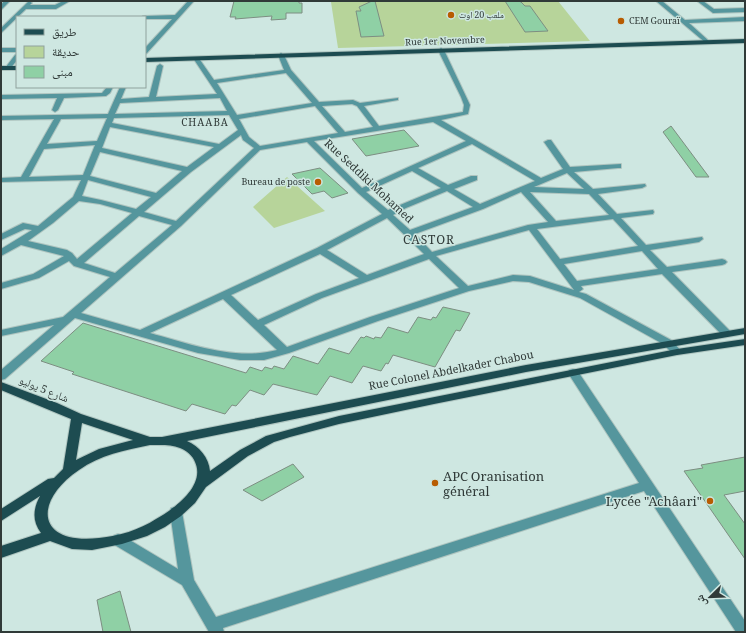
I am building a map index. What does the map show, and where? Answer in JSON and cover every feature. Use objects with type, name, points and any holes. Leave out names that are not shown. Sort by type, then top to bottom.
[{"type":"main road","name":"Rue 1er Novembre","points":[[146,60],[745,41]]},
{"type":"main road","points":[[1,64],[12,65]]},
{"type":"main road","points":[[1,68],[12,65]]},
{"type":"main road","name":"Rue Colonel Abdelkader Chabou","points":[[163,441],[484,376],[667,342],[745,330]]},
{"type":"main road","points":[[57,479],[48,491],[42,505],[40,517],[43,526],[51,535],[67,543],[84,545],[118,540],[154,527],[176,512],[193,497],[202,483],[244,453],[270,439],[290,432],[434,400],[677,352],[745,342]]},
{"type":"main road","name":"شارع 5 يوليو","points":[[1,386],[77,417],[150,441]]},
{"type":"main road","name":"شارع 5 يوليو","points":[[69,469],[77,417]]},
{"type":"main road","points":[[1,516],[57,479],[69,469],[97,455],[150,441],[183,444],[195,452],[201,461],[204,471],[202,483]]},
{"type":"main road","points":[[1,552],[51,535]]},
{"type":"street","points":[[1,8],[7,1]]},
{"type":"street","points":[[17,16],[31,1]]},
{"type":"street","points":[[26,7],[56,7],[61,6],[67,1]]},
{"type":"street","points":[[146,51],[191,1]]},
{"type":"street","points":[[659,1],[707,42]]},
{"type":"street","points":[[700,1],[725,20]]},
{"type":"street","points":[[714,11],[745,10]]},
{"type":"street","points":[[1,31],[16,17]]},
{"type":"street","points":[[146,17],[176,17]]},
{"type":"street","points":[[684,22],[745,19]]},
{"type":"street","points":[[1,50],[16,50]]},
{"type":"street","points":[[1,376],[178,224],[258,148],[434,120],[466,113],[467,105],[464,97],[442,50]]},
{"type":"street","points":[[281,55],[288,71],[343,134]]},
{"type":"street","points":[[196,58],[222,96],[240,131],[258,148]]},
{"type":"street","points":[[152,99],[160,66]]},
{"type":"street","points":[[213,82],[288,71]]},
{"type":"street","points":[[1,97],[104,95],[108,92],[110,88]]},
{"type":"street","points":[[1,253],[22,242],[67,208],[77,198],[123,88]]},
{"type":"street","points":[[23,180],[42,147],[61,96]]},
{"type":"street","points":[[117,101],[222,96]]},
{"type":"street","points":[[360,105],[396,99]]},
{"type":"street","points":[[1,113],[110,116],[233,115],[317,104],[353,102],[360,105],[377,128]]},
{"type":"street","points":[[1,118],[55,115]]},
{"type":"street","points":[[434,120],[541,181]]},
{"type":"street","points":[[107,124],[218,146]]},
{"type":"street","points":[[1,286],[36,276],[74,260],[157,196],[218,146],[240,131]]},
{"type":"street","name":"Rue Seddiki Mohamed","points":[[309,140],[361,191],[409,233],[466,289]]},
{"type":"street","points":[[361,191],[414,169],[472,141]]},
{"type":"street","points":[[548,142],[568,170],[615,216],[665,271],[726,333]]},
{"type":"street","points":[[42,147],[98,146],[188,170]]},
{"type":"street","points":[[409,233],[480,207],[568,170],[618,166]]},
{"type":"street","points":[[414,169],[480,207]]},
{"type":"street","points":[[1,180],[85,178],[157,196]]},
{"type":"street","points":[[139,334],[320,250],[403,206],[474,178]]},
{"type":"street","points":[[523,189],[591,192],[642,186]]},
{"type":"street","points":[[523,189],[555,224]]},
{"type":"street","points":[[77,198],[101,202],[178,224]]},
{"type":"street","points":[[257,324],[319,296],[430,255],[531,227],[650,212]]},
{"type":"street","points":[[1,237],[23,226],[39,229]]},
{"type":"street","points":[[531,227],[583,296]]},
{"type":"street","points":[[558,262],[699,239]]},
{"type":"street","points":[[22,242],[64,252],[74,260],[116,276]]},
{"type":"street","points":[[320,250],[367,279]]},
{"type":"street","points":[[575,284],[722,262]]},
{"type":"street","points":[[1,333],[70,317],[198,350],[240,357],[264,357],[466,289],[513,278],[530,280],[583,296],[667,342],[677,352]]},
{"type":"street","points":[[225,295],[285,351]]},
{"type":"street","points":[[573,373],[744,632]]},
{"type":"street","points":[[176,512],[187,581],[215,629],[647,485]]},
{"type":"street","points":[[118,540],[187,581]]},
{"type":"green space","name":"ملعب 20 اوت","points":[[558,1],[590,41],[338,48],[331,2]]},
{"type":"green space","points":[[287,177],[325,211],[274,228],[253,207]]},
{"type":"building","points":[[234,1],[299,1],[299,3],[302,3],[302,13],[286,13],[286,19],[271,20],[272,16],[235,19],[236,17],[230,17]]},
{"type":"building","points":[[375,1],[384,36],[361,37],[356,11],[361,11],[359,7]]},
{"type":"building","points":[[505,1],[519,1],[525,6],[530,6],[548,31],[525,32]]},
{"type":"building","points":[[671,126],[709,177],[696,177],[663,132]]},
{"type":"building","points":[[404,130],[419,146],[366,156],[352,139]]},
{"type":"building","name":"Bureau de poste","points":[[320,168],[348,193],[332,198],[324,191],[312,194],[292,174]]},
{"type":"building","points":[[443,307],[470,313],[460,331],[456,330],[435,367],[393,355],[388,364],[386,363],[381,371],[363,366],[352,383],[330,376],[317,395],[273,384],[264,395],[250,390],[236,406],[232,405],[225,414],[192,404],[186,411],[72,374],[74,372],[41,361],[83,323],[246,373],[250,367],[262,371],[265,367],[272,369],[274,366],[284,369],[293,356],[318,364],[329,348],[349,354],[361,337],[364,338],[366,336],[374,339],[375,337],[381,338],[388,327],[408,333],[418,317],[431,320],[433,317],[436,318]]},
{"type":"building","points":[[745,457],[745,491],[724,495],[745,524],[745,559],[684,471],[703,468],[701,465]]},
{"type":"building","points":[[293,464],[304,477],[262,501],[243,490]]},
{"type":"building","points":[[120,591],[131,632],[103,632],[97,600]]},
{"type":"place","name":"ملعب 20 اوت","points":[[451,15]]},
{"type":"place","name":"CEM Gouraï","points":[[621,21]]},
{"type":"place","name":"Bureau de poste","points":[[318,182]]},
{"type":"place","name":"APC Oranisation général","points":[[435,483]]},
{"type":"place","name":"Lycée \"Achâari\"","points":[[710,501]]},
{"type":"district","name":"CHAABA","points":[[205,122]]},
{"type":"district","name":"CASTOR","points":[[429,240]]}]
